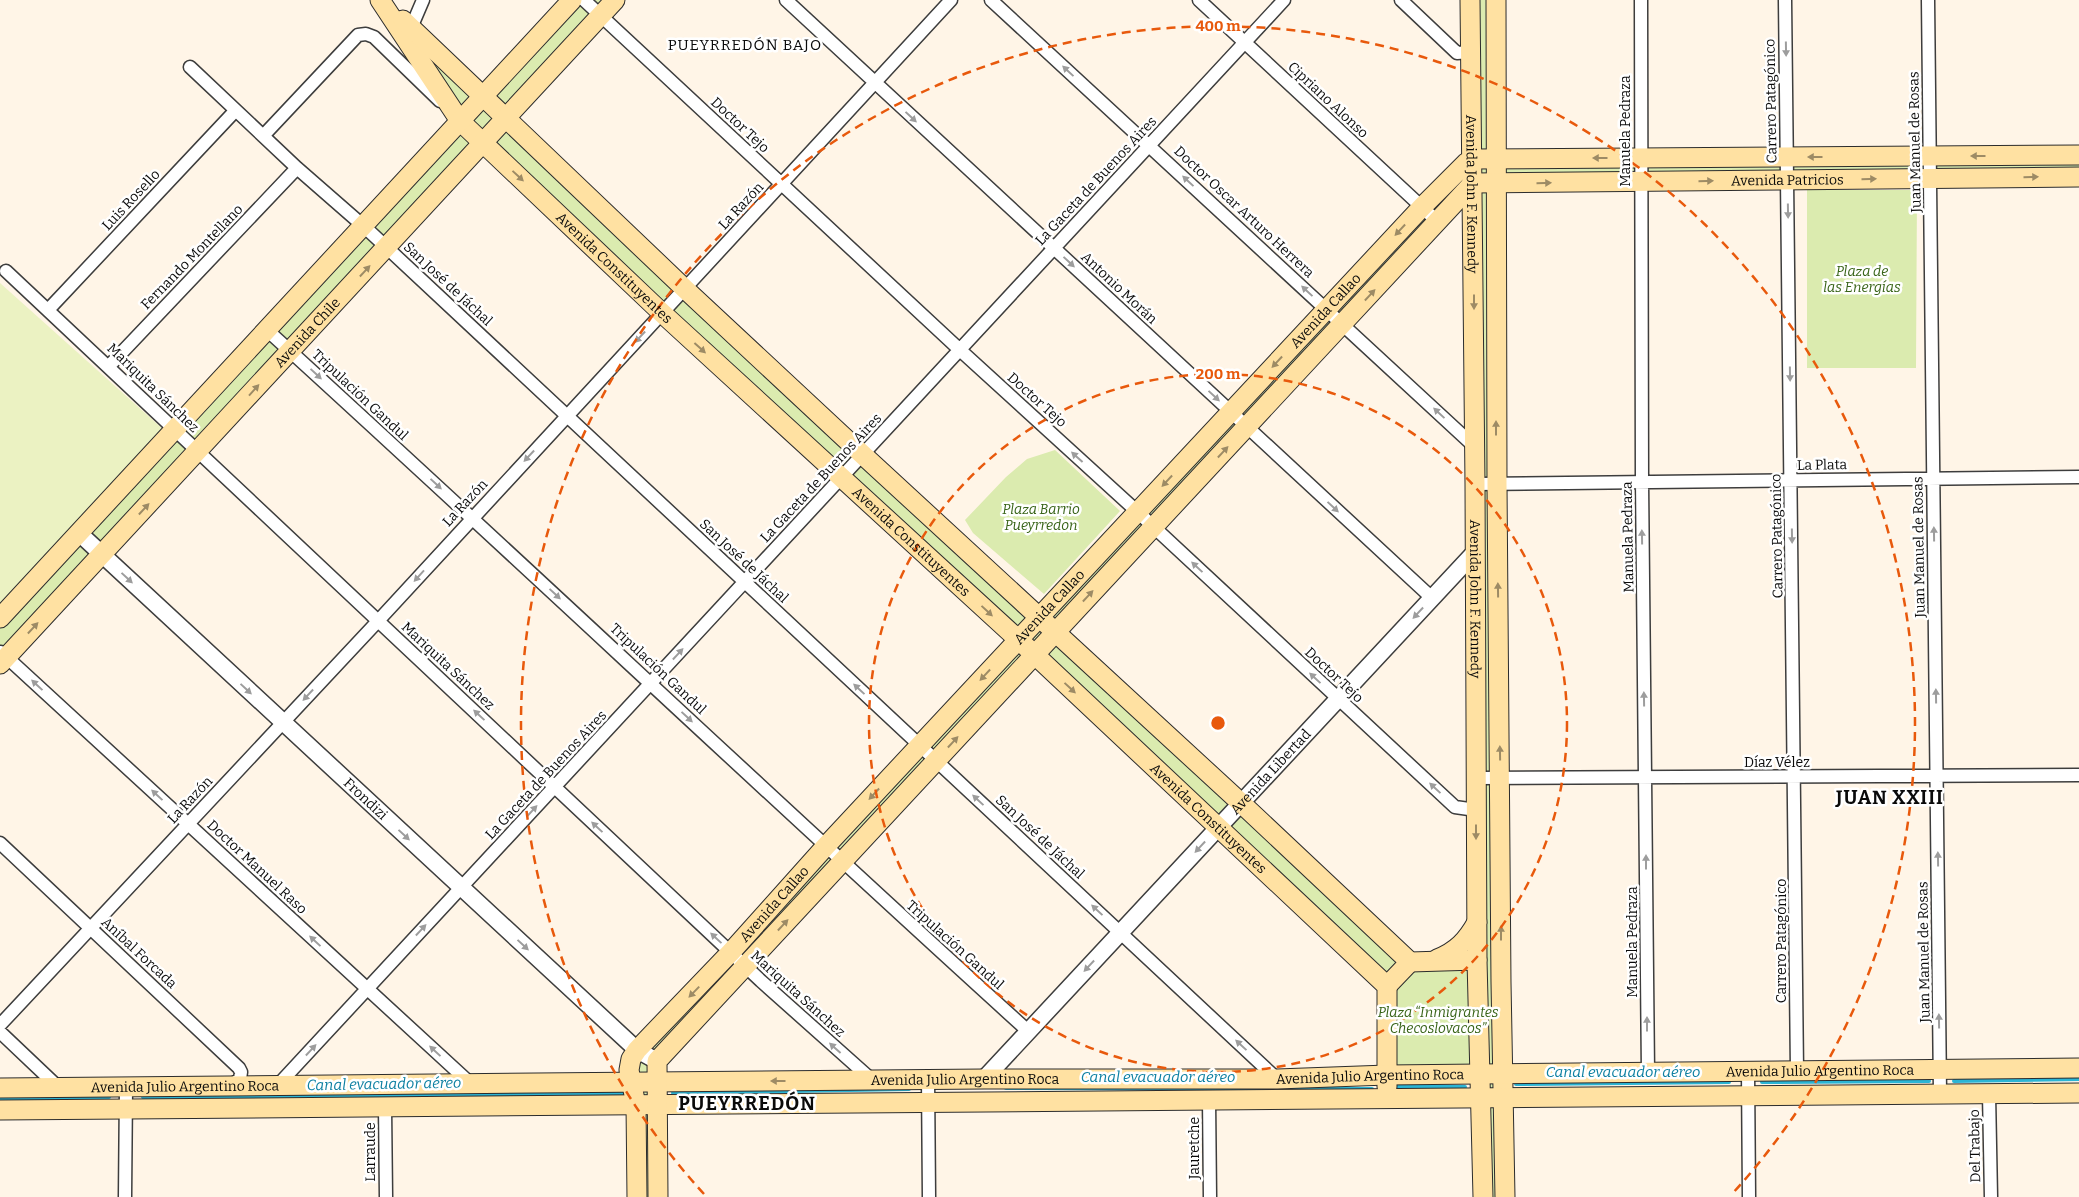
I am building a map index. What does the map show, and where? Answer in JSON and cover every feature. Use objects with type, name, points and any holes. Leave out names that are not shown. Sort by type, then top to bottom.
[{"type":"main road","name":"Avenida Constituyentes","points":[[380,0],[408,31],[484,97],[862,455],[1241,803],[1410,962]]},
{"type":"main road","points":[[0,618],[572,0]]},
{"type":"main road","name":"Avenida Chile","points":[[2,658],[198,452],[616,0]]},
{"type":"main road","name":"Avenida John F. Kennedy","points":[[1470,0],[1476,484],[1477,960],[1481,1074],[1482,1197]]},
{"type":"main road","name":"Avenida John F. Kennedy","points":[[1496,0],[1497,484],[1501,982],[1505,1097],[1505,1197]]},
{"type":"main road","name":"Avenida Constituyentes","points":[[408,31],[460,121],[662,313],[1034,654],[1387,986]]},
{"type":"main road","name":"Avenida Patricios","points":[[1495,159],[2079,155]]},
{"type":"main road","points":[[1472,159],[1495,159]]},
{"type":"main road","name":"Avenida Callao","points":[[637,1197],[636,1105],[629,1070],[631,1059],[637,1050],[731,952],[825,847],[1422,207],[1461,166],[1472,159]]},
{"type":"main road","name":"Avenida Patricios","points":[[1495,183],[2079,177]]},
{"type":"main road","points":[[1473,184],[1495,183]]},
{"type":"main road","name":"Avenida Callao","points":[[657,1061],[1473,184]]},
{"type":"main road","points":[[1432,961],[1461,946],[1477,922]]},
{"type":"main road","points":[[1387,1098],[1387,986],[1410,962],[1477,960],[1501,982]]},
{"type":"main road","points":[[657,1061],[658,1197]]},
{"type":"main road","name":"Avenida Julio Argentino Roca","points":[[0,1088],[984,1079],[1277,1079],[1387,1075],[2079,1068]]},
{"type":"main road","name":"Avenida Julio Argentino Roca","points":[[0,1110],[1747,1094],[2079,1093]]},
{"type":"street","points":[[408,31],[423,0]]},
{"type":"street","name":"Doctor Tejo","points":[[584,0],[1456,807],[1476,810]]},
{"type":"street","name":"Antonio Morán","points":[[786,0],[1432,598]]},
{"type":"street","name":"La Razón","points":[[0,1025],[378,621],[951,0]]},
{"type":"street","name":"Doctor Oscar Arturo Herrera","points":[[991,0],[1475,446]]},
{"type":"street","name":"Cipriano Alonso","points":[[1199,0],[1438,222]]},
{"type":"street","name":"La Gaceta de Buenos Aires","points":[[278,1085],[1284,0]]},
{"type":"street","points":[[1401,0],[1458,53],[1471,52]]},
{"type":"street","name":"Manuela Pedraza","points":[[1640,0],[1642,482],[1648,1073]]},
{"type":"street","name":"Carrero Patagónico","points":[[1785,0],[1797,1072]]},
{"type":"street","name":"Juan Manuel de Rosas","points":[[1928,0],[1940,1093]]},
{"type":"street","points":[[263,136],[358,35],[366,34],[374,37],[460,121]]},
{"type":"street","name":"San José de Jáchal","points":[[190,67],[297,168],[387,247],[1277,1079]]},
{"type":"street","name":"Luis Rosello","points":[[48,310],[235,111]]},
{"type":"street","name":"Fernando Montellano","points":[[109,366],[297,168]]},
{"type":"street","name":"Mariquita Sánchez","points":[[6,271],[745,966],[872,1080]]},
{"type":"street","name":"Tripulación Gandul","points":[[267,330],[651,683],[841,862],[1028,1031]]},
{"type":"street","name":"La Plata","points":[[1476,484],[2079,477]]},
{"type":"street","name":"Frondizi","points":[[79,533],[637,1050],[657,1061]]},
{"type":"street","name":"Avenida Libertad","points":[[984,1079],[1475,552]]},
{"type":"street","name":"Doctor Manuel Raso","points":[[2,658],[188,824],[471,1084]]},
{"type":"street","name":"Díaz Vélez","points":[[1476,778],[2079,775]]},
{"type":"street","name":"Aníbal Forcada","points":[[0,844],[239,1068],[241,1072],[240,1078],[230,1086]]},
{"type":"street","points":[[0,1032],[58,1087]]},
{"type":"street","points":[[1748,1072],[1748,1197]]},
{"type":"street","points":[[928,1080],[930,1197]]},
{"type":"street","points":[[125,1197],[126,1087]]},
{"type":"street","name":"Del Trabajo","points":[[1989,1094],[1990,1197]]},
{"type":"street","name":"Jauretche","points":[[1209,1099],[1210,1197]]},
{"type":"street","name":"Larraude","points":[[385,1107],[386,1197]]},
{"type":"green space","name":"Plaza “Inmigrantes Checoslovacos”","points":[[572,0],[615,0],[506,118],[1039,617],[1466,163],[1470,0],[1496,0],[1495,159],[2079,155],[2079,177],[1495,184],[1505,1197],[1483,1197],[1481,1075],[1387,1075],[1387,986],[1034,654],[657,1061],[658,1197],[637,1197],[629,1070],[1018,640],[483,143],[0,664],[0,618],[460,121],[409,42],[484,97]],"holes":[[[1472,184],[1477,960],[1410,962],[1055,632]]]},
{"type":"green space","name":"Plaza de las Energías","points":[[1807,190],[1917,190],[1916,368],[1807,368]]},
{"type":"green space","points":[[0,283],[164,430],[0,607]]},
{"type":"green space","name":"Plaza Barrio Pueyrredon","points":[[1055,450],[1120,511],[1044,594],[973,533],[965,520],[1006,477],[1027,459]]},
{"type":"waterway","name":"Canal evacuador aéreo","points":[[1954,1081],[2079,1079]]},
{"type":"waterway","name":"Canal evacuador aéreo","points":[[1762,1082],[1929,1081]]},
{"type":"waterway","name":"Canal evacuador aéreo","points":[[1516,1084],[1729,1082]]},
{"type":"waterway","name":"Canal evacuador aéreo","points":[[1396,1086],[1465,1087]]},
{"type":"waterway","name":"Canal evacuador aéreo","points":[[1006,1088],[1372,1089]]},
{"type":"waterway","name":"Canal evacuador aéreo","points":[[673,1093],[909,1089]]},
{"type":"waterway","name":"Canal evacuador aéreo","points":[[143,1097],[625,1093]]},
{"type":"waterway","name":"Canal evacuador aéreo","points":[[0,1099],[109,1097]]},
{"type":"district","name":"PUEYRREDÓN BAJO","points":[[745,45]]},
{"type":"district","name":"JUAN XXIII","points":[[1890,797]]},
{"type":"district","name":"PUEYRREDÓN","points":[[747,1103]]}]
